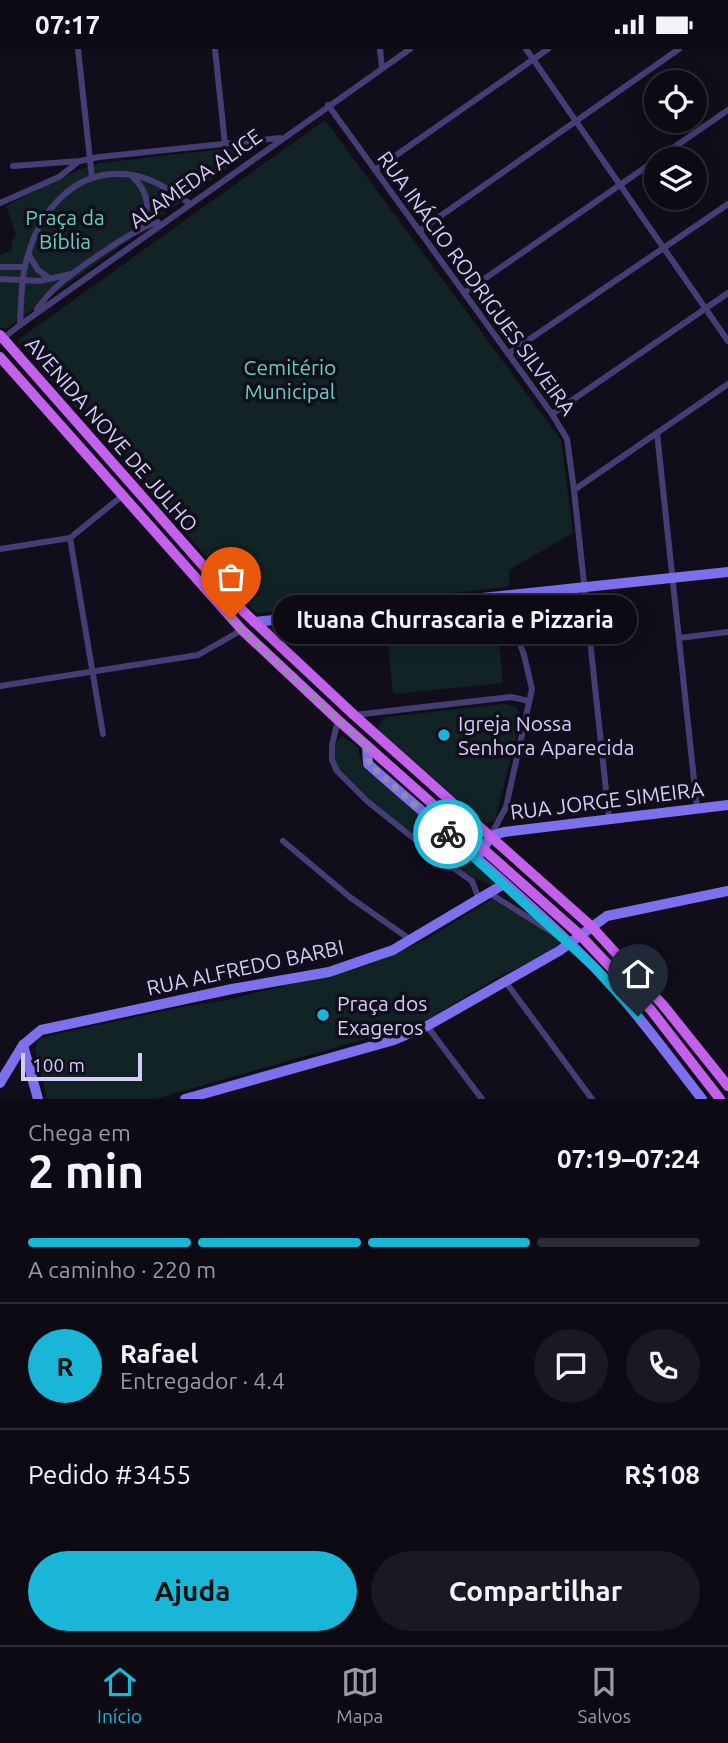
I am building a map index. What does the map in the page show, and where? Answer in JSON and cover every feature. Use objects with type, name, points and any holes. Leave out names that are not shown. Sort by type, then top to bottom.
[{"type":"main road","name":"AVENIDA NOVE DE JULHO","points":[[1,338],[254,622],[591,926],[663,1005],[728,1086]]},
{"type":"main road","name":"AVENIDA NOVE DE JULHO","points":[[0,357],[242,630],[338,720],[580,935],[651,1010],[720,1099]]},
{"type":"main road","points":[[216,601],[238,621],[254,622]]},
{"type":"main road","points":[[242,630],[253,629],[268,636]]},
{"type":"street","points":[[78,49],[92,179]]},
{"type":"street","points":[[215,49],[225,144]]},
{"type":"street","points":[[380,49],[382,68]]},
{"type":"street","name":"ALAMEDA ALICE","points":[[1,338],[410,49]]},
{"type":"street","points":[[526,49],[728,341]]},
{"type":"street","points":[[375,170],[548,49]]},
{"type":"street","points":[[419,231],[679,49]]},
{"type":"street","name":"RUA INÁCIO RODRIGUES SILVEIRA","points":[[328,106],[552,414],[567,439],[575,490],[609,818]]},
{"type":"street","points":[[674,147],[728,110]]},
{"type":"street","points":[[13,166],[282,138]]},
{"type":"street","points":[[0,203],[59,177],[80,161]]},
{"type":"street","points":[[464,293],[644,168]]},
{"type":"street","points":[[20,325],[25,267],[36,231],[49,209],[70,189],[92,179],[131,174],[165,187],[189,203]]},
{"type":"street","points":[[30,317],[52,291],[135,231],[146,218],[148,203],[144,191],[131,174]]},
{"type":"street","points":[[508,354],[728,204]]},
{"type":"street","points":[[135,231],[163,221]]},
{"type":"street","points":[[29,253],[38,270],[50,279]]},
{"type":"street","points":[[0,267],[25,267]]},
{"type":"street","points":[[0,279],[50,279],[79,271]]},
{"type":"street","points":[[552,414],[728,293]]},
{"type":"street","points":[[575,490],[728,384]]},
{"type":"street","points":[[657,433],[697,808]]},
{"type":"street","points":[[0,549],[70,538],[122,496]]},
{"type":"street","points":[[70,538],[103,734]]},
{"type":"street","points":[[254,622],[728,572]]},
{"type":"street","points":[[477,860],[506,807],[529,701],[531,678],[503,596]]},
{"type":"street","points":[[0,686],[198,655],[242,630]]},
{"type":"street","points":[[679,638],[728,632]]},
{"type":"street","points":[[354,715],[511,697],[529,701]]},
{"type":"street","points":[[338,720],[332,745],[332,760],[345,781],[432,853],[472,881],[479,899]]},
{"type":"street","points":[[367,746],[369,764],[594,967],[638,1016],[702,1099]]},
{"type":"street","name":"RUA JORGE SIMEIRA","points":[[491,836],[609,818],[728,805]]},
{"type":"street","points":[[283,841],[351,898],[411,940]]},
{"type":"street","name":"RUA ALFREDO BARBI","points":[[23,1045],[34,1034],[50,1027],[329,972],[393,950],[504,884]]},
{"type":"street","points":[[185,1099],[218,1095],[394,1040],[427,1026],[569,944],[607,916],[728,891]]},
{"type":"street","points":[[489,893],[569,944]]},
{"type":"street","points":[[505,981],[592,1099]]},
{"type":"street","points":[[427,1026],[482,1099]]},
{"type":"street","points":[[0,1083],[12,1059],[23,1045]]},
{"type":"street","points":[[23,1045],[38,1099]]},
{"type":"green space","name":"Cemitério Municipal","points":[[325,120],[561,440],[573,533],[509,570],[509,587],[258,613],[18,342]]},
{"type":"green space","name":"Praça da Bíblia","points":[[242,147],[247,151],[245,155],[6,329],[0,327],[0,255],[12,250],[11,244],[16,235],[6,206],[78,170],[100,163]]},
{"type":"green space","points":[[495,607],[503,683],[393,694],[385,619]]},
{"type":"green space","points":[[504,704],[516,707],[521,719],[495,820],[488,823],[480,819],[379,730],[380,723],[386,717]]},
{"type":"green space","points":[[342,736],[357,746],[363,767],[492,875],[494,883],[492,885],[478,879],[458,867],[364,795],[337,766],[334,759],[334,745]]},
{"type":"green space","points":[[492,899],[560,942],[552,951],[498,977],[421,1023],[155,1099],[47,1099],[35,1049],[37,1041],[43,1037],[187,1006],[223,1001],[368,965],[427,939]]},
{"type":"way so far","points":[[231,619],[367,746],[369,764],[448,834]]},
{"type":"place","name":"Ituana Churrascaria e Pizzaria","points":[[231,619]]},
{"type":"place","name":"Igreja Nossa Senhora Aparecida","points":[[444,735]]},
{"type":"place","name":"Praça dos Exageros","points":[[323,1015]]},
{"type":"route","points":[[448,834],[594,967],[638,1016]]}]
